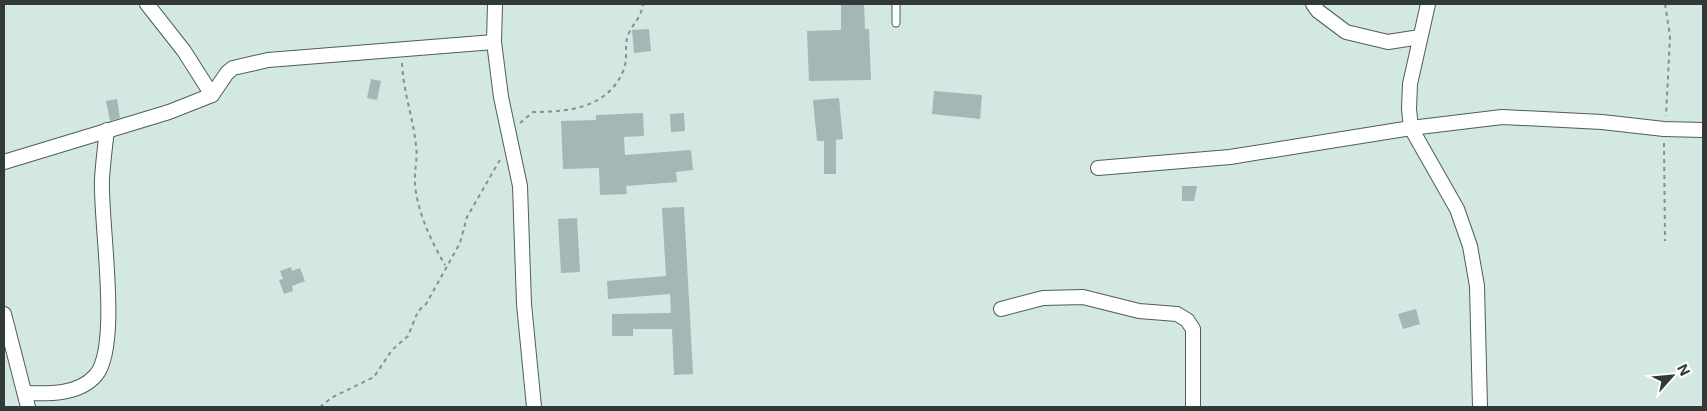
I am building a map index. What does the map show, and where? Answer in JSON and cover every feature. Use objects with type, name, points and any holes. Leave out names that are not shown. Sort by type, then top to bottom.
[{"type":"street","points":[[147,4],[184,51],[212,95]]},
{"type":"street","points":[[495,4],[494,42],[502,97],[520,186],[524,304],[534,407]]},
{"type":"street","points":[[1313,4],[1318,11],[1346,32],[1388,42],[1420,37]]},
{"type":"street","points":[[1428,4],[1410,84],[1409,109],[1411,128],[1457,209],[1470,246],[1477,286],[1480,407]]},
{"type":"street","points":[[4,162],[169,112],[212,95],[227,73],[233,68],[268,60],[494,42]]},
{"type":"street","points":[[1098,168],[1230,157],[1411,128],[1502,117],[1602,122],[1664,129],[1703,130]]},
{"type":"street","points":[[25,393],[68,392],[89,381],[97,374],[106,351],[108,302],[102,180],[107,130]]},
{"type":"street","points":[[1002,309],[1042,298],[1083,298],[1139,311],[1177,314],[1187,320],[1193,329],[1193,407]]},
{"type":"street","points":[[4,314],[28,407]]},
{"type":"lane","points":[[896,4],[896,23]]},
{"type":"path","points":[[320,407],[330,398],[374,377],[392,350],[408,336],[418,312],[426,304],[460,243],[466,217],[511,142],[520,123],[533,112],[562,112],[587,106],[610,90],[625,67],[628,36],[642,14],[643,4]]},
{"type":"path","points":[[1665,4],[1670,36],[1664,129],[1665,242]]},
{"type":"path","points":[[401,50],[403,83],[416,146],[415,184],[419,206],[436,249],[446,266]]},
{"type":"building","points":[[841,4],[864,4],[865,29],[869,29],[871,80],[809,81],[807,31],[841,30]]},
{"type":"building","points":[[649,29],[651,51],[634,53],[632,30]]},
{"type":"building","points":[[371,79],[381,81],[377,100],[367,98]]},
{"type":"building","points":[[934,91],[982,95],[980,119],[932,114]]},
{"type":"building","points":[[839,98],[843,139],[836,140],[836,174],[824,174],[824,141],[817,141],[813,100]]},
{"type":"building","points":[[117,99],[120,118],[110,121],[106,101]]},
{"type":"building","points":[[643,113],[644,136],[624,137],[625,155],[691,150],[693,170],[676,172],[677,182],[626,186],[627,194],[600,195],[599,168],[563,169],[561,121],[596,120],[596,115]]},
{"type":"building","points":[[684,113],[685,131],[671,132],[670,114]]},
{"type":"building","points":[[1182,186],[1197,186],[1194,201],[1182,201]]},
{"type":"building","points":[[684,207],[693,374],[674,375],[672,329],[633,329],[633,336],[612,336],[612,314],[671,313],[670,294],[608,299],[607,281],[666,276],[662,208]]},
{"type":"building","points":[[577,218],[580,272],[561,273],[558,219]]},
{"type":"building","points":[[291,267],[292,271],[300,268],[305,281],[292,286],[293,291],[284,294],[279,280],[283,279],[280,271]]},
{"type":"building","points":[[1416,309],[1420,324],[1403,329],[1398,314]]}]
